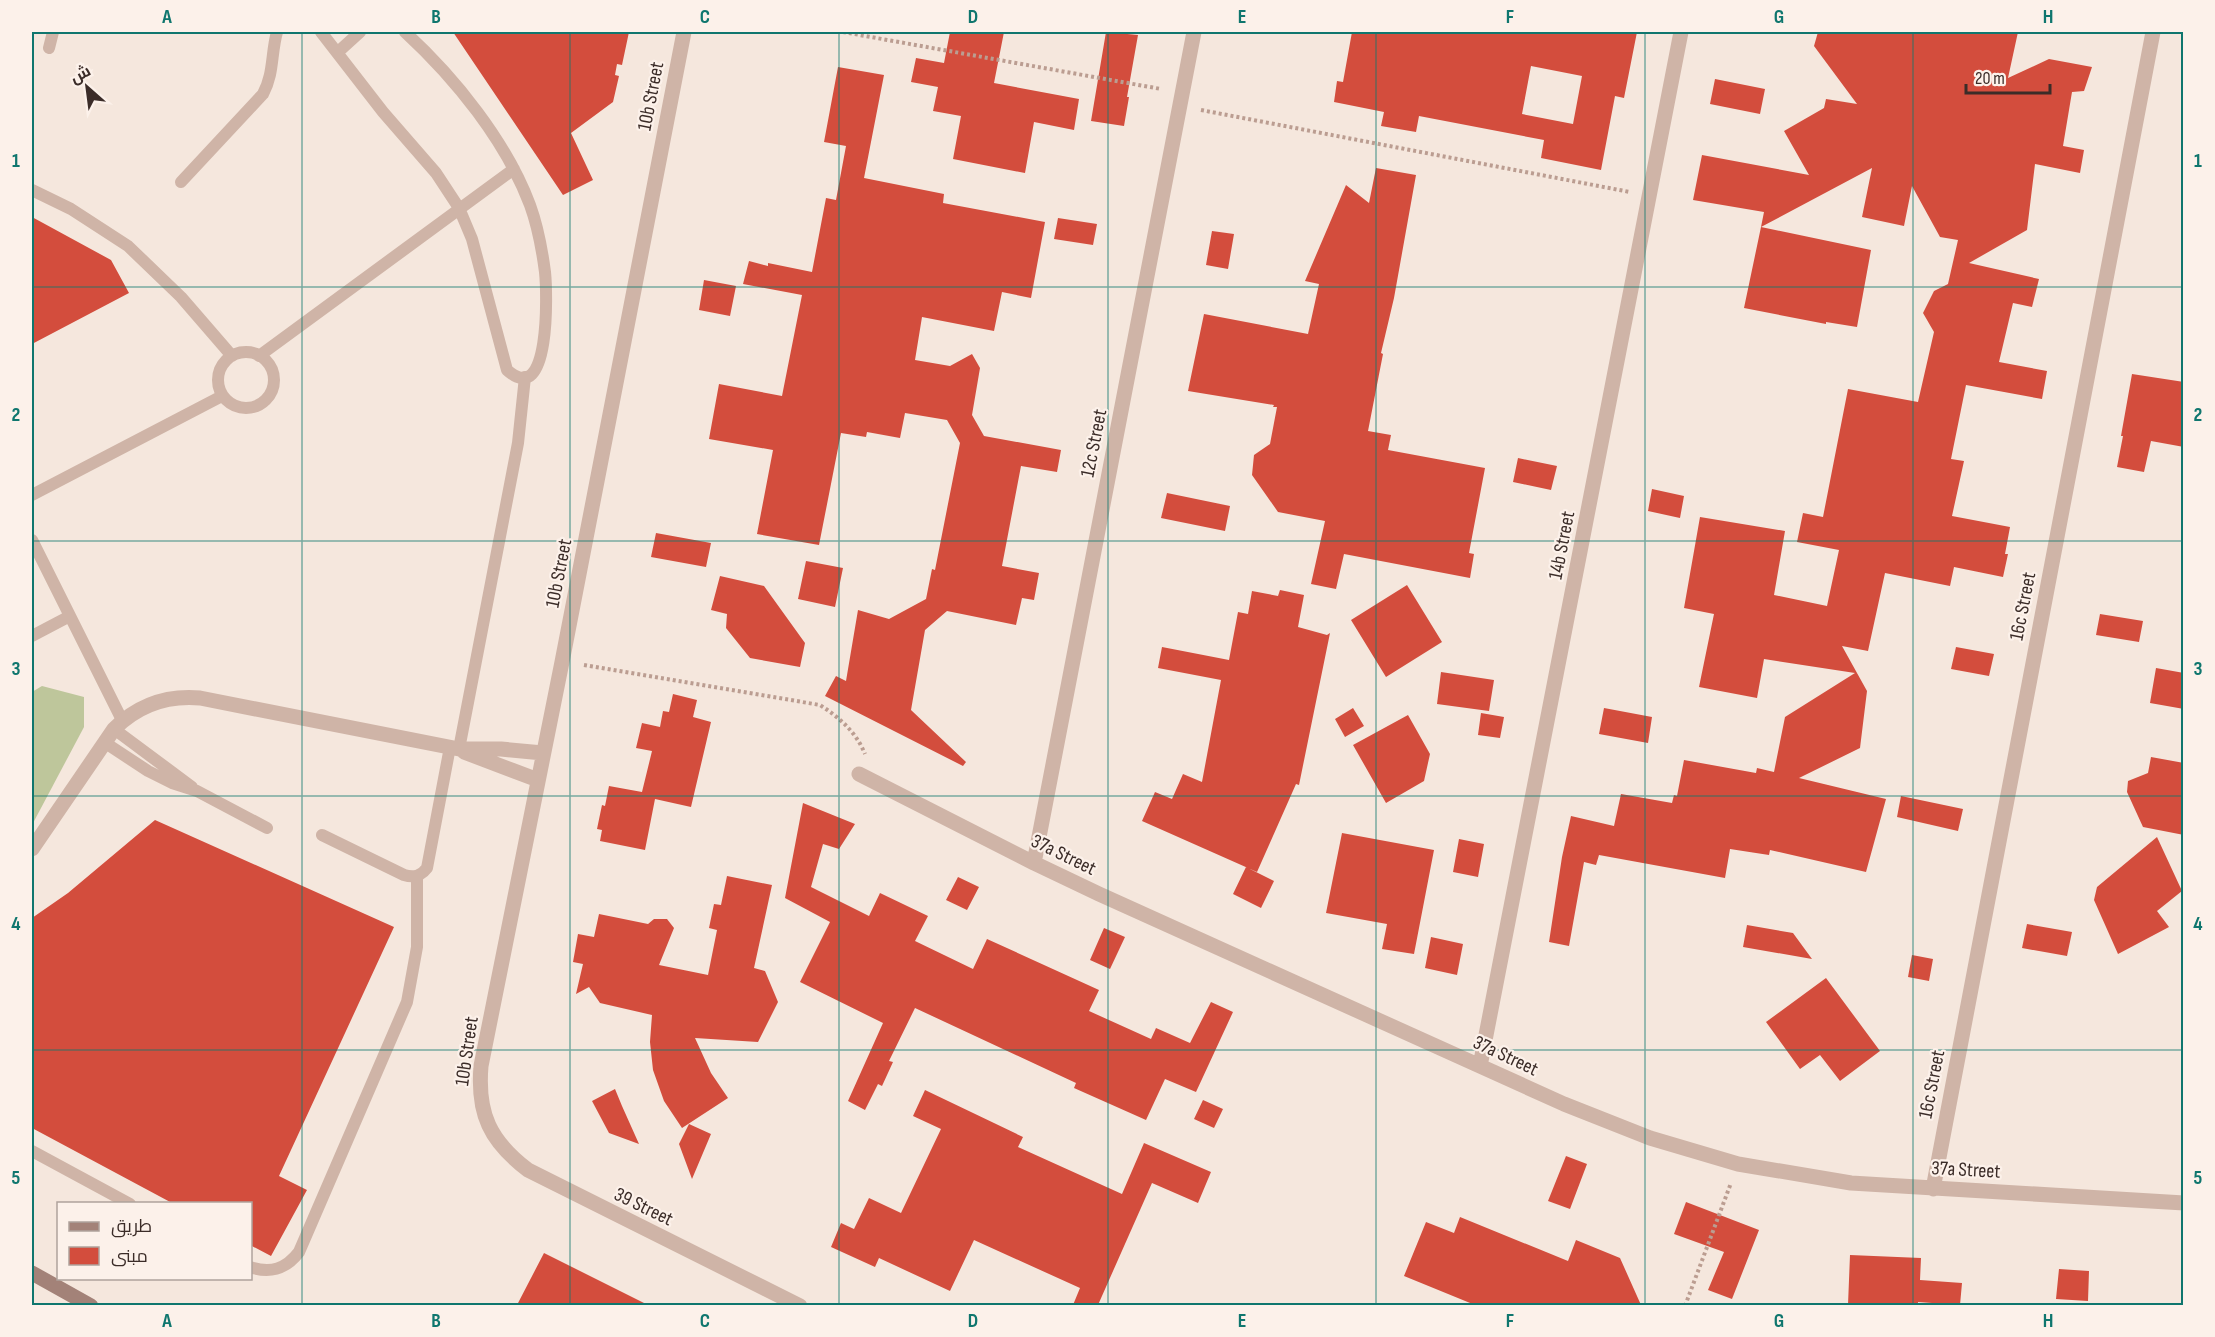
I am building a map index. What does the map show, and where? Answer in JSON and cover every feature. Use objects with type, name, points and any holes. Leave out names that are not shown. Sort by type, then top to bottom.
[{"type":"main road","points":[[32,1273],[91,1305]]},
{"type":"street","name":"10b Street","points":[[487,1122],[482,1104],[481,1066],[684,32]]},
{"type":"street","name":"12c Street","points":[[1034,863],[1194,32]]},
{"type":"street","name":"14b Street","points":[[1480,1066],[1682,32]]},
{"type":"street","name":"16c Street","points":[[1933,1188],[2153,32]]},
{"type":"street","points":[[32,849],[118,724],[146,705],[159,700],[193,697],[454,748],[543,753]]},
{"type":"street","points":[[454,748],[538,780]]},
{"type":"street","name":"37a Street","points":[[866,777],[1034,863],[1564,1104],[1650,1138],[1738,1164],[1851,1183],[2184,1203]]},
{"type":"street","name":"39 Street","points":[[487,1122],[504,1149],[528,1170],[800,1305]]},
{"type":"lane","points":[[50,48],[53,32]]},
{"type":"lane","points":[[182,182],[263,94],[271,76],[277,32]]},
{"type":"lane","points":[[321,32],[383,112],[436,173],[459,208],[472,239],[505,363],[512,374],[525,377],[536,371],[541,358],[546,310],[545,274],[537,224],[514,169],[483,120],[439,66],[405,32]]},
{"type":"lane","points":[[338,52],[360,32]]},
{"type":"lane","points":[[259,356],[514,169]]},
{"type":"lane","points":[[32,190],[71,209],[128,246],[181,297],[232,356]]},
{"type":"lane","points":[[241,352],[259,356],[267,361],[274,378],[273,387],[269,396],[255,407],[237,407],[222,396],[218,378],[220,369],[232,356],[241,352]]},
{"type":"lane","points":[[322,835],[404,876],[417,876],[427,868],[518,443],[525,377]]},
{"type":"lane","points":[[32,495],[222,396]]},
{"type":"lane","points":[[32,540],[70,616],[118,724],[148,752],[197,791]]},
{"type":"lane","points":[[32,636],[70,616]]},
{"type":"lane","points":[[104,742],[148,771],[172,783],[197,791],[267,828]]},
{"type":"lane","points":[[252,1268],[261,1271],[283,1267],[299,1252],[408,1002],[417,947],[417,876]]},
{"type":"lane","points":[[32,1151],[128,1202]]},
{"type":"path","points":[[843,32],[1651,195]]},
{"type":"path","points":[[562,662],[820,705],[844,722],[853,733],[862,748],[866,777]]},
{"type":"path","points":[[1685,1305],[1738,1164]]},
{"type":"green space","points":[[42,686],[84,697],[84,727],[32,825],[32,692]]},
{"type":"building","points":[[453,32],[629,32],[622,65],[617,64],[615,75],[619,76],[613,102],[571,133],[593,180],[563,195]]},
{"type":"building","points":[[950,32],[1004,32],[994,83],[1079,99],[1074,130],[1034,122],[1025,173],[953,159],[961,116],[933,111],[938,87],[911,82],[916,58],[944,63]]},
{"type":"building","points":[[1106,32],[1138,35],[1124,126],[1091,121]]},
{"type":"building","points":[[1352,32],[1637,32],[1624,98],[1615,96],[1601,170],[1541,158],[1544,140],[1419,116],[1416,132],[1381,126],[1384,112],[1334,102],[1337,81],[1343,82]],"holes":[[[1531,66],[1582,76],[1573,124],[1522,114]]]},
{"type":"building","points":[[1818,32],[2018,32],[2008,78],[2049,59],[2092,67],[2084,91],[2072,92],[2063,146],[2084,150],[2080,173],[2035,164],[2027,230],[1969,263],[2039,279],[2032,307],[2013,303],[1999,362],[2047,371],[2042,399],[1966,385],[1951,459],[1964,461],[1952,516],[2010,527],[2003,577],[1954,567],[1950,586],[1885,573],[1868,651],[1842,646],[1867,691],[1860,748],[1799,778],[1886,799],[1866,872],[1770,850],[1769,855],[1730,849],[1725,878],[1599,855],[1596,865],[1584,862],[1569,946],[1549,942],[1562,857],[1571,816],[1614,826],[1621,794],[1672,803],[1674,795],[1677,796],[1684,760],[1756,773],[1757,768],[1774,772],[1785,717],[1855,673],[1764,659],[1757,698],[1699,687],[1714,614],[1684,608],[1700,517],[1785,531],[1774,595],[1827,606],[1839,550],[1797,542],[1803,513],[1823,517],[1848,389],[1918,402],[1934,332],[1923,313],[1934,291],[1948,284],[1958,240],[1940,237],[1912,186],[1904,226],[1862,217],[1872,168],[1761,227],[1764,212],[1693,200],[1702,155],[1809,175],[1784,131],[1824,108],[1826,99],[1857,104],[1814,46]]},
{"type":"building","points":[[838,67],[884,75],[864,178],[944,194],[943,203],[1045,222],[1031,298],[1002,292],[994,331],[922,317],[915,360],[950,366],[972,354],[980,368],[972,415],[984,436],[1061,450],[1057,472],[1021,466],[1002,566],[1039,573],[1034,600],[1022,598],[1016,625],[947,611],[925,630],[911,710],[966,762],[963,766],[825,696],[836,676],[846,681],[858,610],[889,619],[926,599],[932,569],[935,570],[960,443],[947,420],[905,413],[900,438],[867,432],[866,437],[841,433],[819,545],[757,534],[773,450],[709,439],[719,384],[782,396],[802,295],[743,284],[749,261],[812,272],[826,198],[836,200],[846,146],[824,142]]},
{"type":"building","points":[[1715,79],[1765,89],[1760,114],[1710,104]]},
{"type":"building","points":[[1376,168],[1416,175],[1368,431],[1391,435],[1388,450],[1485,468],[1469,553],[1474,554],[1470,578],[1344,554],[1336,589],[1311,584],[1325,521],[1278,512],[1252,475],[1254,455],[1270,444],[1277,407],[1188,391],[1204,314],[1308,334],[1319,284],[1305,281],[1346,185],[1369,203]]},
{"type":"building","points":[[32,217],[111,260],[129,293],[32,344]]},
{"type":"building","points":[[1058,218],[1097,224],[1093,245],[1054,239]]},
{"type":"building","points":[[1761,227],[1871,250],[1857,327],[1826,322],[1826,324],[1744,308]]},
{"type":"building","points":[[1212,231],[1234,234],[1228,269],[1206,265]]},
{"type":"building","points":[[704,280],[736,286],[730,316],[699,310]]},
{"type":"building","points":[[2132,374],[2184,382],[2184,447],[2151,441],[2144,472],[2117,467]]},
{"type":"building","points":[[1518,458],[1557,466],[1551,490],[1513,482]]},
{"type":"building","points":[[1652,489],[1684,496],[1680,518],[1648,511]]},
{"type":"building","points":[[1167,493],[1230,506],[1225,531],[1161,518]]},
{"type":"building","points":[[656,533],[711,543],[706,567],[651,557]]},
{"type":"building","points":[[806,561],[843,568],[835,607],[798,599]]},
{"type":"building","points":[[720,576],[764,586],[805,643],[800,667],[750,658],[726,628],[727,614],[711,610]]},
{"type":"building","points":[[1407,585],[1442,642],[1386,677],[1351,620]]},
{"type":"building","points":[[1280,590],[1304,595],[1298,627],[1327,635],[1330,633],[1299,785],[1296,784],[1257,872],[1142,821],[1155,792],[1172,799],[1183,774],[1202,782],[1221,680],[1158,668],[1162,647],[1229,660],[1238,612],[1248,614],[1252,591],[1278,596]]},
{"type":"building","points":[[2100,614],[2143,621],[2139,642],[2096,635]]},
{"type":"building","points":[[1956,647],[1994,654],[1989,676],[1951,669]]},
{"type":"building","points":[[2156,668],[2184,673],[2184,709],[2150,703]]},
{"type":"building","points":[[1441,672],[1494,680],[1489,711],[1437,704]]},
{"type":"building","points":[[673,694],[697,700],[693,717],[711,722],[691,807],[655,799],[645,850],[600,841],[602,830],[597,829],[609,786],[642,792],[652,751],[636,748],[642,723],[660,727],[663,711],[669,712]]},
{"type":"building","points":[[1353,708],[1364,726],[1345,737],[1335,719]]},
{"type":"building","points":[[1604,708],[1652,717],[1648,743],[1599,734]]},
{"type":"building","points":[[1481,713],[1504,717],[1500,738],[1478,735]]},
{"type":"building","points":[[1408,715],[1430,754],[1424,781],[1386,803],[1353,745]]},
{"type":"building","points":[[2151,757],[2184,763],[2184,835],[2143,827],[2127,792],[2128,781],[2148,773]]},
{"type":"building","points":[[1901,796],[1963,809],[1958,831],[1897,817]]},
{"type":"building","points":[[803,803],[855,824],[839,849],[823,844],[811,887],[869,916],[880,893],[928,916],[915,941],[973,969],[987,939],[1099,990],[1089,1011],[1151,1039],[1156,1028],[1190,1043],[1211,1002],[1233,1012],[1196,1092],[1165,1079],[1146,1120],[1074,1088],[1076,1083],[915,1008],[889,1061],[893,1062],[882,1086],[878,1084],[865,1110],[848,1101],[883,1023],[800,982],[830,922],[785,898]]},
{"type":"building","points":[[155,820],[394,927],[279,1176],[307,1190],[271,1256],[252,1246],[252,1202],[170,1202],[32,1128],[32,918],[68,893]]},
{"type":"building","points":[[1342,833],[1434,850],[1414,954],[1382,949],[1387,924],[1326,913]]},
{"type":"building","points":[[2157,837],[2182,891],[2157,911],[2169,927],[2118,954],[2094,900],[2097,887]]},
{"type":"building","points":[[1459,839],[1484,844],[1478,877],[1453,872]]},
{"type":"building","points":[[1246,867],[1274,881],[1261,908],[1233,894]]},
{"type":"building","points":[[727,876],[772,885],[754,968],[765,971],[778,1002],[758,1042],[695,1038],[711,1073],[728,1098],[682,1128],[664,1101],[653,1070],[650,1042],[652,1015],[600,1003],[589,987],[576,994],[583,964],[573,962],[578,934],[594,937],[599,914],[648,924],[654,919],[667,919],[674,928],[659,965],[708,975],[717,930],[709,928],[714,904],[721,905]]},
{"type":"building","points":[[958,877],[979,887],[967,910],[946,900]]},
{"type":"building","points":[[2027,924],[2072,932],[2067,956],[2022,948]]},
{"type":"building","points":[[1747,925],[1793,933],[1812,959],[1743,947]]},
{"type":"building","points":[[1104,928],[1125,937],[1110,969],[1090,960]]},
{"type":"building","points":[[1431,937],[1463,944],[1457,975],[1425,968]]},
{"type":"building","points":[[1912,955],[1933,959],[1929,981],[1908,977]]},
{"type":"building","points":[[1826,978],[1880,1051],[1840,1081],[1820,1055],[1800,1069],[1766,1022]]},
{"type":"building","points":[[615,1089],[639,1144],[609,1133],[592,1101]]},
{"type":"building","points":[[925,1090],[1023,1137],[1018,1147],[1122,1194],[1144,1143],[1211,1172],[1198,1203],[1152,1183],[1098,1305],[1073,1305],[1080,1288],[974,1240],[950,1291],[879,1258],[875,1267],[831,1247],[841,1223],[854,1229],[869,1198],[901,1213],[941,1129],[913,1116]]},
{"type":"building","points":[[1203,1100],[1223,1109],[1214,1128],[1194,1119]]},
{"type":"building","points":[[689,1124],[711,1134],[692,1179],[679,1144]]},
{"type":"building","points":[[1566,1156],[1587,1164],[1570,1209],[1548,1201]]},
{"type":"building","points":[[1686,1202],[1759,1230],[1732,1299],[1708,1290],[1724,1252],[1674,1234]]},
{"type":"building","points":[[1460,1217],[1568,1261],[1576,1240],[1620,1258],[1641,1305],[1475,1305],[1404,1276],[1426,1222],[1454,1233]]},
{"type":"building","points":[[544,1253],[648,1305],[517,1305]]},
{"type":"building","points":[[1850,1255],[1921,1258],[1920,1280],[1962,1283],[1960,1305],[1918,1302],[1918,1305],[1848,1305]]},
{"type":"building","points":[[2059,1269],[2089,1271],[2088,1301],[2056,1299]]}]
